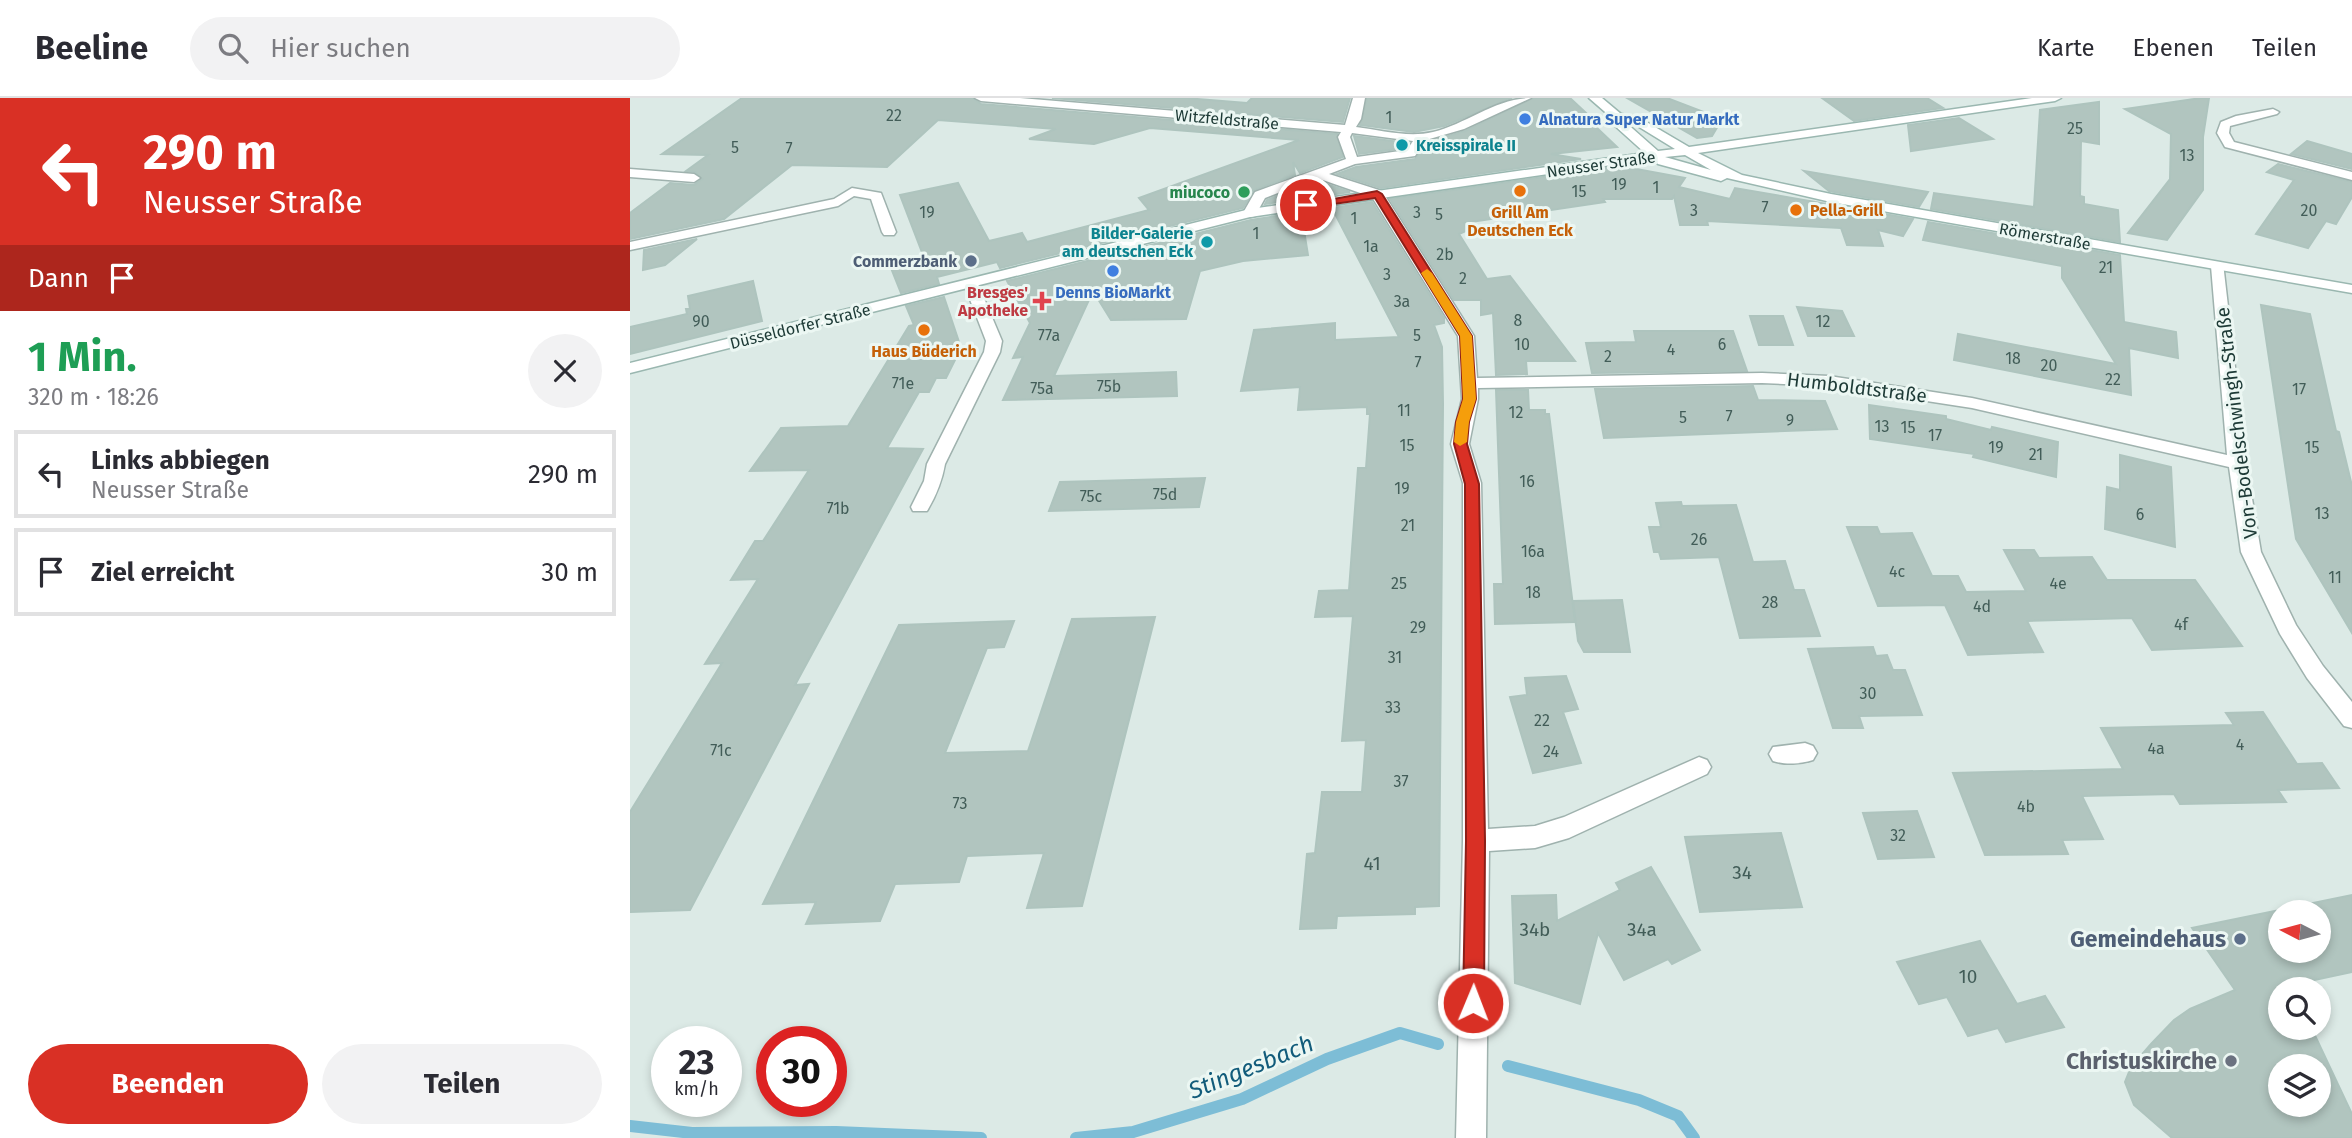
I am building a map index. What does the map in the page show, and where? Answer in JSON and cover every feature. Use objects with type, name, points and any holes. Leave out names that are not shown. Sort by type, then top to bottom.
[{"type":"street","name":"Witzfeldstraße","points":[[981,98],[1328,128],[1348,127]]},
{"type":"street","points":[[1353,161],[1344,137],[1355,119],[1359,98]]},
{"type":"street","points":[[1348,127],[1364,133],[1422,137],[1525,98]]},
{"type":"street","points":[[1595,98],[1618,117],[1634,119],[1688,151]]},
{"type":"street","name":"Neusser Straße","points":[[1150,238],[1250,213],[2055,98]]},
{"type":"street","points":[[2273,112],[2240,118],[2225,124],[2223,133],[2229,144],[2352,176]]},
{"type":"street","points":[[1618,117],[1619,124],[1655,157]]},
{"type":"street","points":[[1250,213],[1260,195],[1353,161],[1411,153],[1422,137]]},
{"type":"street","name":"Römerstraße","points":[[1688,151],[1738,178]]},
{"type":"street","name":"Römerstraße","points":[[1655,157],[1686,170],[1738,178],[1844,201],[2352,289]]},
{"type":"street","points":[[630,173],[694,178]]},
{"type":"street","points":[[1317,174],[1377,194],[1466,336],[1470,399],[1462,422],[1460,444],[1472,484],[1476,841],[1471,1138]]},
{"type":"street","points":[[630,246],[838,202],[852,192],[876,196],[889,232]]},
{"type":"street","name":"Düsseldorfer Straße","points":[[630,368],[1150,238]]},
{"type":"street","name":"Von-Bodelschwingh-Straße","points":[[2218,266],[2237,463],[2251,552],[2287,628],[2315,672],[2352,719]]},
{"type":"street","points":[[920,507],[933,481],[936,464],[992,352],[994,341],[971,284]]},
{"type":"street","name":"Humboldtstraße","points":[[1470,383],[1762,377],[1829,381],[1972,403],[2237,463]]},
{"type":"street","points":[[1476,841],[1535,837],[1569,827],[1699,767]]},
{"type":"building","points":[[742,98],[973,98],[981,104],[1337,134],[1343,157],[1300,173],[1293,162],[1295,175],[1254,190],[1243,208],[1000,268],[997,262],[937,277],[939,284],[901,293],[889,263],[923,255],[900,195],[958,183],[989,241],[1022,233],[1027,242],[1149,210],[1139,198],[1299,140],[1150,128],[1094,144],[1029,139],[1056,129],[938,120],[887,167],[792,165],[724,219],[630,239],[630,213],[670,183],[694,185],[702,179],[695,172],[686,171],[708,155],[662,154]]},
{"type":"building","points":[[1052,98],[1185,98],[1247,103],[1252,98],[1350,98],[1343,122]]},
{"type":"building","points":[[1367,98],[1512,98],[1444,126],[1414,132],[1360,125]]},
{"type":"building","points":[[1533,98],[1570,98],[1600,126],[1596,127],[1617,147],[1551,154],[1581,159],[1381,188],[1337,174],[1356,167],[1415,159],[1428,142],[1465,131]]},
{"type":"building","points":[[1627,98],[1667,98],[1722,119],[1712,136],[1697,138]]},
{"type":"building","points":[[1822,98],[1927,98],[1943,108],[1854,121]]},
{"type":"building","points":[[2209,98],[2203,137],[2203,190],[2167,240],[2128,233],[2170,179],[2171,134],[2125,109]]},
{"type":"building","points":[[2099,102],[2099,144],[2081,141],[2080,196],[2084,197],[2084,204],[2118,210],[2120,242],[1931,209],[1934,193],[2034,207],[2040,110]]},
{"type":"building","points":[[1959,118],[1993,139],[1911,151],[1908,125]]},
{"type":"building","points":[[1354,136],[1408,143],[1405,148],[1359,154]]},
{"type":"building","points":[[2307,141],[2352,154],[2352,169],[2291,154]]},
{"type":"building","points":[[2278,164],[2352,182],[2352,197],[2336,224],[2326,221],[2308,248],[2256,234],[2294,180],[2267,172]]},
{"type":"building","points":[[1620,166],[1685,178],[1679,187],[1730,199],[1735,188],[1913,219],[1903,236],[1878,230],[1883,246],[1847,245],[1841,228],[1707,221],[1708,225],[1680,225],[1674,196],[1672,199],[1603,199],[1605,202],[1464,223],[1468,230],[1459,234],[1487,279],[1510,276],[1575,361],[1526,361],[1527,374],[1496,375],[1493,313],[1481,315],[1481,300],[1454,300],[1390,199]]},
{"type":"building","points":[[1804,171],[1928,192],[1919,207],[1829,191]]},
{"type":"building","points":[[1317,181],[1350,192],[1316,197],[1308,184]]},
{"type":"building","points":[[1297,188],[1299,199],[1265,204],[1267,200]]},
{"type":"building","points":[[1372,202],[1444,318],[1444,323],[1434,325],[1442,347],[1443,404],[1439,906],[1415,907],[1415,914],[1337,916],[1336,928],[1300,929],[1307,854],[1315,853],[1322,792],[1362,792],[1366,740],[1342,741],[1353,616],[1315,617],[1319,591],[1349,590],[1358,468],[1366,468],[1370,414],[1367,414],[1367,407],[1298,410],[1300,387],[1241,391],[1254,330],[1335,323],[1335,340],[1399,337],[1332,208]]},
{"type":"building","points":[[1301,212],[1308,255],[1243,261],[1200,271],[1186,319],[1111,320],[1093,291],[1054,376],[1176,372],[1177,396],[1003,400],[1023,357],[1013,358],[1030,323],[1007,281],[1251,220]]},
{"type":"building","points":[[1928,222],[2120,255],[2124,322],[2176,332],[2178,358],[2129,348],[2131,395],[1954,360],[1958,334],[2116,364],[2062,278],[2062,266],[1923,240]]},
{"type":"building","points":[[697,239],[665,265],[643,270],[644,250]]},
{"type":"building","points":[[753,281],[762,321],[630,354],[630,327],[687,314],[686,309],[690,309],[688,296]]},
{"type":"building","points":[[944,297],[961,348],[946,378],[936,378],[929,392],[919,392],[887,448],[923,449],[795,685],[809,684],[690,910],[630,912],[630,812],[722,663],[705,664],[758,579],[731,580],[755,541],[763,541],[809,470],[750,471],[781,428],[848,426],[909,326],[914,325],[906,306]]},
{"type":"building","points":[[2261,305],[2310,314],[2336,431],[2339,432],[2352,486],[2352,633],[2296,539]]},
{"type":"building","points":[[1797,307],[1842,311],[1854,336],[1808,336]]},
{"type":"building","points":[[1750,316],[1783,316],[1793,345],[1759,345]]},
{"type":"building","points":[[1634,331],[1733,331],[1747,371],[1592,373],[1586,343],[1636,342]]},
{"type":"building","points":[[1753,386],[1758,400],[1825,401],[1837,429],[1604,438],[1595,389]]},
{"type":"building","points":[[1496,390],[1528,390],[1529,410],[1545,410],[1545,414],[1549,414],[1575,622],[1495,624],[1494,584],[1503,584]]},
{"type":"building","points":[[1869,405],[1946,416],[1946,419],[1991,430],[1992,427],[2058,442],[2056,477],[1973,457],[1974,454],[1870,439]]},
{"type":"building","points":[[2120,455],[2171,467],[2175,547],[2105,529],[2107,487],[2120,490]]},
{"type":"building","points":[[1205,478],[1199,507],[1049,511],[1060,482]]},
{"type":"building","points":[[1681,502],[1682,506],[1736,505],[1753,562],[1785,561],[1794,590],[1804,590],[1820,636],[1740,638],[1719,557],[1661,559],[1659,552],[1654,552],[1649,527],[1661,527],[1656,503]]},
{"type":"building","points":[[1847,527],[1877,527],[1880,534],[1912,533],[1932,576],[1958,576],[1966,592],[2026,591],[2004,550],[2034,550],[2039,558],[2092,557],[2107,580],[2195,580],[2242,646],[2152,650],[2132,618],[2027,621],[2043,652],[1968,655],[1945,605],[1878,606]]},
{"type":"building","points":[[1622,600],[1630,652],[1584,652],[1578,641],[1573,601]]},
{"type":"building","points":[[1155,617],[1082,906],[1027,908],[1044,853],[967,856],[959,882],[895,884],[880,921],[806,924],[816,902],[763,904],[899,625],[1014,621],[1004,647],[987,648],[945,753],[1028,751],[1072,619]]},
{"type":"building","points":[[1873,647],[1876,656],[1887,655],[1893,670],[1905,670],[1922,715],[1859,716],[1863,728],[1833,728],[1808,649]]},
{"type":"building","points":[[1566,676],[1578,709],[1563,712],[1581,763],[1533,773],[1510,697],[1527,695],[1525,678]]},
{"type":"building","points":[[2263,712],[2297,764],[2322,763],[2339,788],[2278,790],[2286,802],[2180,804],[2174,794],[2082,796],[2103,839],[2062,840],[2068,854],[1985,855],[1953,773],[2123,769],[2101,728],[2234,725],[2226,713]]},
{"type":"building","points":[[1917,811],[1934,857],[1878,859],[1863,813]]},
{"type":"building","points":[[1781,833],[1802,907],[1700,912],[1685,837]]},
{"type":"building","points":[[1651,867],[1700,950],[1672,964],[1668,959],[1624,980],[1598,933],[1580,1004],[1515,983],[1512,896],[1556,895],[1557,921],[1620,890],[1616,883]]},
{"type":"building","name":"Christuskirche","points":[[2352,895],[2352,972],[2329,977],[2268,977],[2268,1040],[2317,1040],[2324,1054],[2268,1054],[2268,1117],[2331,1117],[2331,1069],[2352,1114],[2352,1138],[2172,1138],[2134,1105],[2125,1082],[2131,1067],[2151,1044],[2174,1020],[2190,1009],[2235,990],[2192,928],[2268,912],[2268,963],[2331,963],[2331,900],[2328,900]]},
{"type":"building","points":[[1980,941],[2017,1004],[2045,996],[2064,1027],[2006,1042],[1998,1028],[1968,1036],[1947,997],[1919,1004],[1897,962]]},
{"type":"waterway","name":"Stingesbach","points":[[1076,1138],[1133,1132],[1242,1099],[1327,1059],[1400,1033],[1438,1044]]},
{"type":"waterway","name":"Stingesbach","points":[[1508,1066],[1639,1100],[1678,1116],[1694,1138]]},
{"type":"waterway","name":"Stingesbach","points":[[630,1126],[692,1133],[836,1132],[981,1138]]},
{"type":"slow traffic","points":[[1427,273],[1466,336],[1470,399],[1462,422],[1460,442]]},
{"type":"place","name":"Alnatura Super Natur Markt","points":[[1525,119]]},
{"type":"place","name":"Kreisspirale II","points":[[1402,145]]},
{"type":"place","name":"Grill Am Deutschen Eck","points":[[1520,191]]},
{"type":"place","name":"miucoco","points":[[1244,192]]},
{"type":"place","name":"Pella-Grill","points":[[1796,210]]},
{"type":"place","name":"Bilder-Galerie am deutschen Eck","points":[[1207,242]]},
{"type":"place","name":"Commerzbank","points":[[971,261]]},
{"type":"place","name":"Denns BioMarkt","points":[[1113,271]]},
{"type":"place","name":"Bresges' Apotheke","points":[[1042,301]]},
{"type":"place","name":"Haus Büderich","points":[[924,330]]},
{"type":"place","name":"Gemeindehaus","points":[[2240,939]]},
{"type":"place","name":"Christuskirche","points":[[2231,1061]]},
{"type":"route","points":[[1306,205],[1377,194],[1466,336],[1470,399],[1462,422],[1460,444],[1472,484],[1476,841],[1473,1003]]}]
